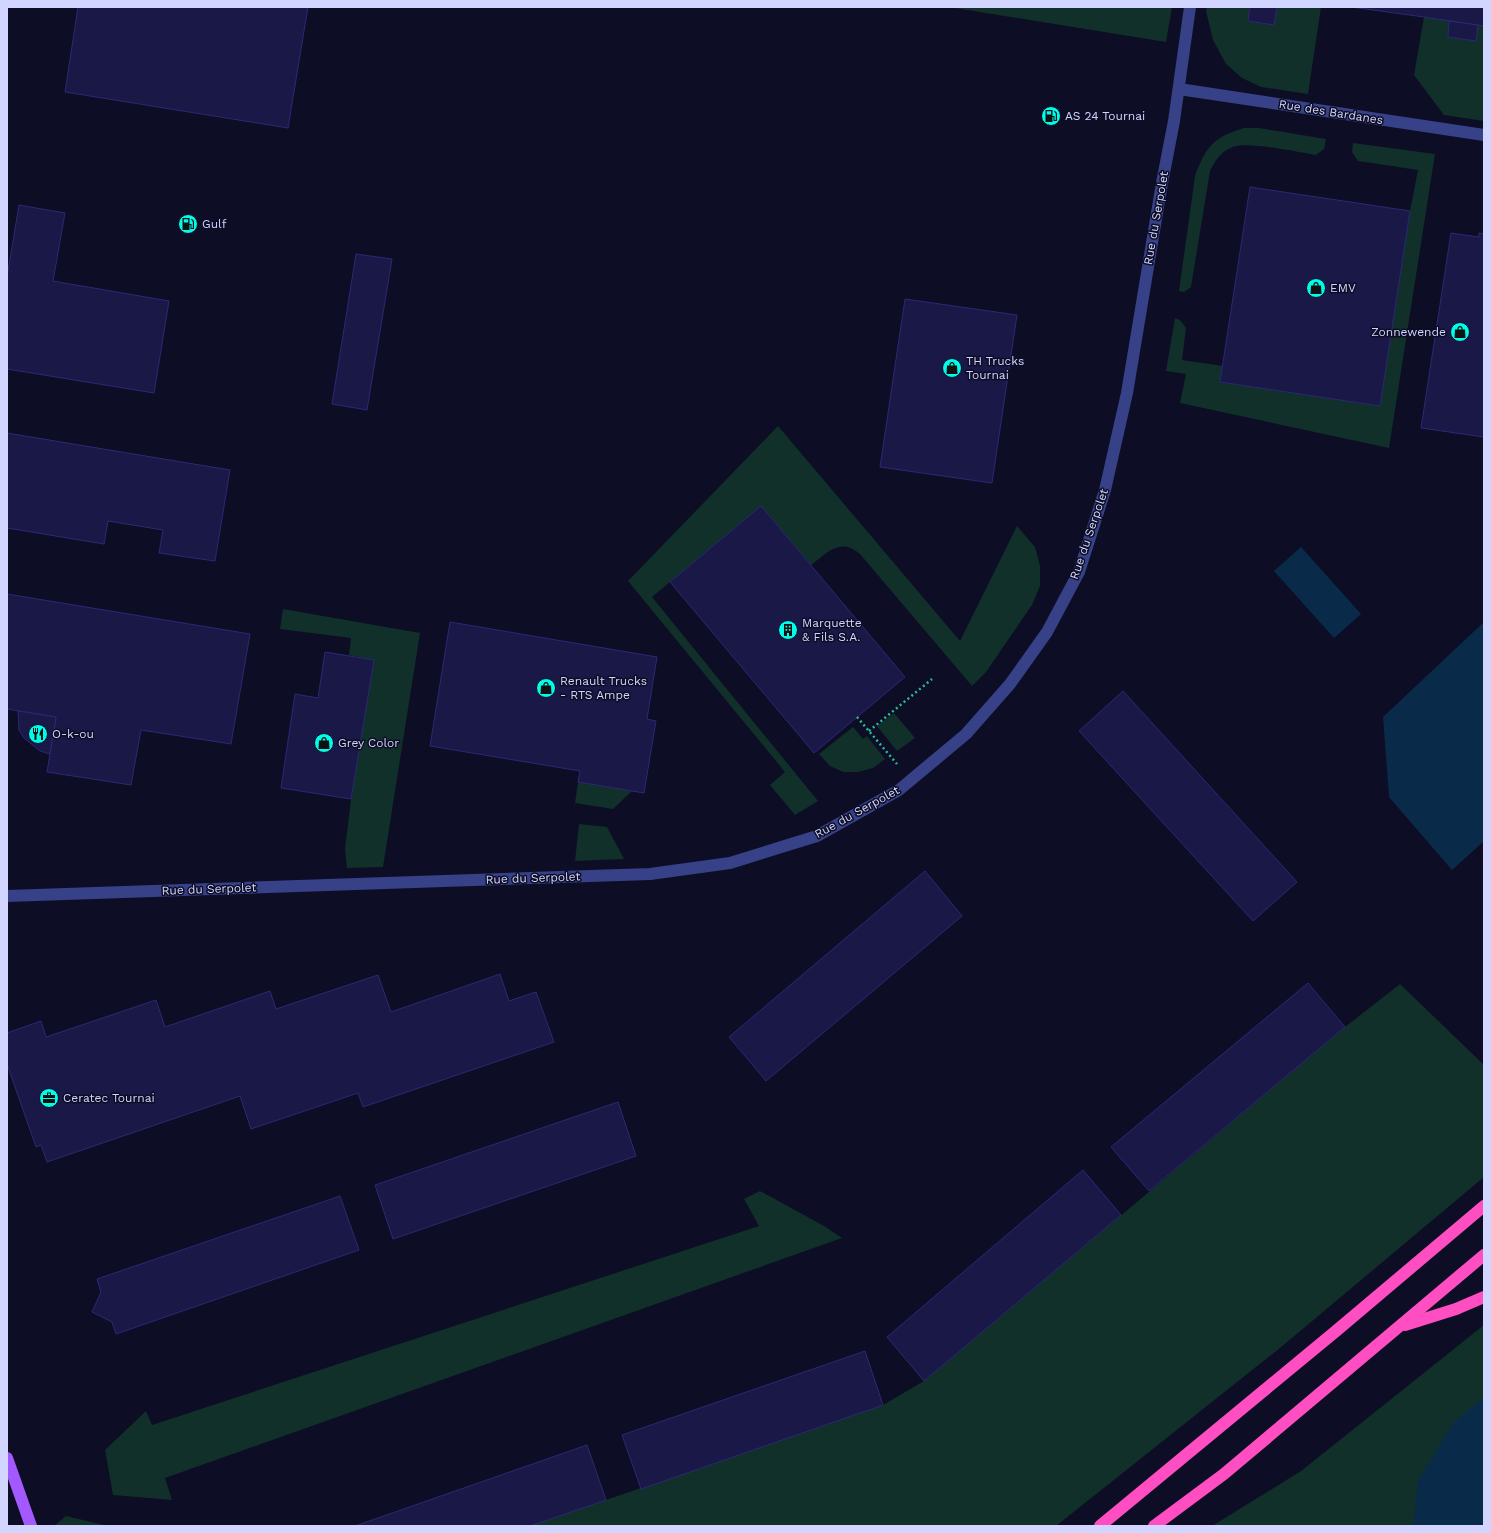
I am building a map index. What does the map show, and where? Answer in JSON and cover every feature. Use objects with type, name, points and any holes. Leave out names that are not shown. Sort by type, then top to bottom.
[{"type":"highway","points":[[1100,1526],[1336,1331],[1484,1206]]},
{"type":"highway","points":[[1154,1526],[1224,1474],[1484,1255]]},
{"type":"highway","points":[[1400,1326],[1456,1309],[1484,1297]]},
{"type":"main road","points":[[7,1458],[31,1526]]},
{"type":"street","name":"Rue du Serpolet","points":[[7,896],[618,875],[664,872],[730,863],[818,836],[899,790],[966,734],[1010,684],[1047,632],[1079,572],[1105,490],[1127,393],[1179,89],[1190,7]]},
{"type":"street","name":"Rue des Bardanes","points":[[1179,89],[1484,135]]},
{"type":"path","points":[[869,731],[932,679]]},
{"type":"path","points":[[857,717],[910,780]]},
{"type":"green space","points":[[949,7],[1172,7],[1166,42]]},
{"type":"green space","points":[[1207,7],[1250,7],[1248,21],[1274,25],[1277,7],[1321,7],[1308,94],[1261,87],[1242,78],[1226,64],[1213,40],[1206,11]]},
{"type":"green space","points":[[1424,17],[1449,21],[1448,37],[1476,41],[1478,25],[1484,26],[1484,121],[1444,115],[1414,75]]},
{"type":"green space","points":[[1244,128],[1259,128],[1326,139],[1324,149],[1316,155],[1261,146],[1240,145],[1225,151],[1216,160],[1210,171],[1191,287],[1184,292],[1179,291],[1195,176],[1203,157],[1212,144],[1225,135]]},
{"type":"green space","points":[[1353,143],[1435,154],[1389,448],[1180,403],[1186,374],[1166,371],[1175,318],[1180,320],[1186,328],[1182,360],[1223,366],[1220,382],[1380,406],[1410,211],[1418,170],[1358,161],[1352,152]]},
{"type":"green space","points":[[778,426],[960,641],[1017,526],[1035,547],[1040,566],[1040,586],[1032,605],[986,672],[972,686],[860,554],[853,549],[846,547],[834,548],[811,565],[761,506],[652,597],[818,801],[795,815],[770,785],[785,772],[628,581]]},
{"type":"green space","points":[[283,609],[420,633],[383,867],[347,868],[345,849],[351,799],[374,660],[349,655],[351,638],[280,629]]},
{"type":"green space","points":[[894,713],[915,738],[897,751],[877,726]]},
{"type":"green space","points":[[853,727],[863,739],[867,736],[885,759],[873,768],[858,772],[843,772],[830,766],[819,754]]},
{"type":"green space","points":[[578,782],[632,791],[613,809],[575,803]]},
{"type":"green space","points":[[579,824],[607,827],[624,859],[575,861]]},
{"type":"green space","points":[[1400,984],[1484,1065],[1484,1177],[1280,1348],[1056,1526],[530,1526],[883,1405],[924,1381],[1345,1027]]},
{"type":"green space","points":[[760,1191],[824,1226],[842,1238],[165,1478],[172,1500],[113,1495],[105,1450],[146,1411],[152,1425],[759,1226],[744,1199]]},
{"type":"green space","points":[[1484,1325],[1484,1526],[1212,1526],[1301,1471]]},
{"type":"green space","points":[[66,1516],[108,1526],[54,1526]]},
{"type":"water","points":[[1301,547],[1361,614],[1334,638],[1274,571]]},
{"type":"water","points":[[1484,622],[1484,841],[1452,870],[1389,797],[1383,717]]},
{"type":"water","points":[[1484,1397],[1484,1526],[1413,1526],[1418,1481],[1453,1423]]},
{"type":"building","points":[[78,7],[308,7],[288,128],[65,92]]},
{"type":"building","points":[[1250,7],[1277,7],[1274,25],[1248,21]]},
{"type":"building","points":[[1351,7],[1484,7],[1484,26],[1424,17]]},
{"type":"building","points":[[1449,21],[1478,25],[1476,41],[1448,37]]},
{"type":"building","name":"EMV","points":[[1250,187],[1410,211],[1380,406],[1220,382]]},
{"type":"building","points":[[19,205],[65,213],[53,281],[169,301],[154,393],[7,369],[7,277]]},
{"type":"building","name":"Zonnewende","points":[[1451,233],[1479,237],[1479,233],[1484,234],[1484,437],[1421,428]]},
{"type":"building","points":[[356,254],[392,259],[367,410],[332,404]]},
{"type":"building","name":"TH Trucks Tournai","points":[[905,299],[1017,315],[992,483],[880,467]]},
{"type":"building","points":[[7,433],[230,470],[215,561],[159,553],[163,530],[108,521],[104,544],[7,528]]},
{"type":"building","name":"Marquette & Fils S.A.","points":[[761,506],[905,677],[814,753],[670,582]]},
{"type":"building","points":[[7,594],[250,634],[231,744],[141,730],[131,785],[47,772],[56,717],[7,709]]},
{"type":"building","name":"Renault Trucks - RTS Ampe","points":[[450,622],[657,657],[647,719],[656,721],[644,793],[578,782],[580,771],[430,746]]},
{"type":"building","name":"Grey Color","points":[[325,652],[374,660],[351,799],[281,788],[295,694],[318,698]]},
{"type":"building","points":[[1123,691],[1297,882],[1253,921],[1079,731]]},
{"type":"building","name":"O-k-ou","points":[[18,711],[56,717],[50,754],[40,751],[24,738],[19,730]]},
{"type":"building","points":[[925,871],[962,916],[766,1081],[729,1037]]},
{"type":"building","points":[[500,974],[509,1001],[536,992],[554,1042],[363,1107],[358,1093],[251,1129],[240,1096],[47,1162],[41,1145],[36,1147],[7,1064],[7,1033],[41,1021],[46,1037],[156,1000],[165,1027],[270,991],[276,1009],[378,975],[391,1012]]},
{"type":"building","points":[[1308,983],[1345,1027],[1149,1191],[1111,1147]]},
{"type":"building","points":[[618,1102],[636,1156],[393,1239],[375,1185]]},
{"type":"building","points":[[1083,1170],[1121,1215],[924,1381],[887,1337]]},
{"type":"building","points":[[340,1196],[359,1250],[116,1334],[112,1322],[92,1312],[101,1292],[97,1279]]},
{"type":"building","points":[[865,1351],[883,1405],[641,1489],[622,1435]]},
{"type":"building","points":[[587,1445],[606,1500],[530,1526],[355,1526]]},
{"type":"place","name":"AS 24 Tournai","points":[[1051,116]]},
{"type":"place","name":"Gulf","points":[[188,224]]},
{"type":"place","name":"EMV","points":[[1316,288]]},
{"type":"place","name":"Zonnewende","points":[[1460,332]]},
{"type":"place","name":"TH Trucks Tournai","points":[[952,368]]},
{"type":"place","name":"Marquette & Fils S.A.","points":[[788,630]]},
{"type":"place","name":"Renault Trucks - RTS Ampe","points":[[546,688]]},
{"type":"place","name":"O-k-ou","points":[[38,734]]},
{"type":"place","name":"Grey Color","points":[[324,743]]},
{"type":"place","name":"Ceratec Tournai","points":[[49,1098]]}]
